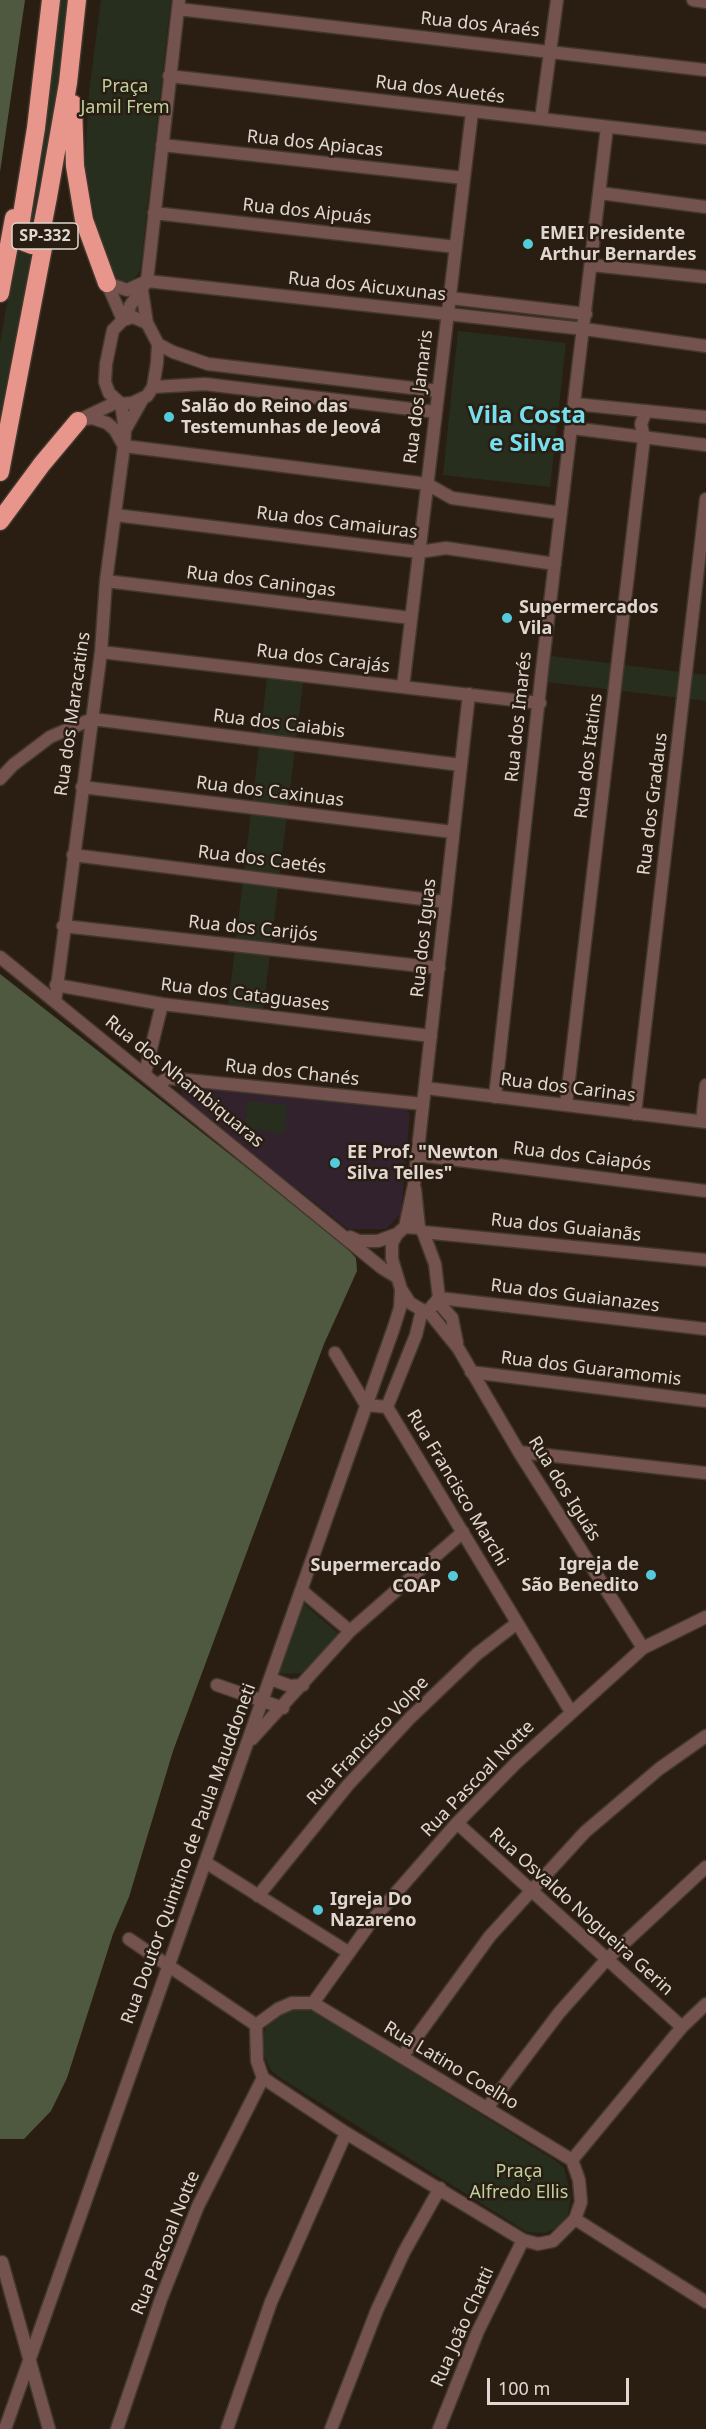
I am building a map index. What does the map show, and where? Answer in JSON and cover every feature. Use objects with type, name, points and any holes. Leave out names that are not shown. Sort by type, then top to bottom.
[{"type":"highway","name":"SP-332","points":[[0,293],[33,110],[47,0]]},
{"type":"highway","points":[[51,0],[36,128],[19,233],[24,242],[32,245],[40,238],[48,197],[68,83],[77,0]]},
{"type":"highway","name":"SP-332","points":[[0,471],[73,94],[84,0]]},
{"type":"highway","points":[[73,94],[75,166],[84,220],[107,283]]},
{"type":"highway","points":[[0,521],[42,464],[78,421]]},
{"type":"street","points":[[541,120],[557,0]]},
{"type":"street","points":[[693,0],[706,2]]},
{"type":"street","points":[[78,421],[119,403],[142,400],[153,387],[158,344],[147,323],[145,286],[178,4]]},
{"type":"street","name":"Rua dos Araés","points":[[178,4],[706,70]]},
{"type":"street","name":"Rua dos Auetés","points":[[169,76],[706,138]]},
{"type":"street","name":"Rua dos Jamaris","points":[[403,687],[472,112]]},
{"type":"street","name":"Rua dos Imarés","points":[[495,1097],[555,564],[608,127]]},
{"type":"street","name":"Rua dos Apiacas","points":[[162,145],[464,178]]},
{"type":"street","points":[[600,193],[706,207]]},
{"type":"street","name":"Rua dos Aipuás","points":[[154,213],[456,247]]},
{"type":"street","points":[[591,265],[706,277]]},
{"type":"street","points":[[107,283],[127,290],[145,286]]},
{"type":"street","points":[[107,283],[125,319]]},
{"type":"street","points":[[119,403],[105,382],[113,330],[125,319],[130,306],[145,286]]},
{"type":"street","name":"Rua dos Aicuxunas","points":[[145,286],[448,314],[706,345]]},
{"type":"street","name":"Rua dos Aicuxunas","points":[[450,298],[586,314]]},
{"type":"street","points":[[125,319],[133,317],[147,323]]},
{"type":"street","points":[[158,344],[173,352],[208,364],[438,391]]},
{"type":"street","points":[[205,384],[208,364]]},
{"type":"street","points":[[153,387],[205,384],[436,412]]},
{"type":"street","name":"Rua dos Maracatins","points":[[125,430],[142,400]]},
{"type":"street","name":"Rua dos Maracatins","points":[[55,1002],[63,926],[101,652],[106,581],[124,446],[125,430],[119,403]]},
{"type":"street","points":[[575,404],[706,417]]},
{"type":"street","name":"Rua dos Itatins","points":[[566,1105],[644,438],[641,424],[646,411]]},
{"type":"street","points":[[78,421],[92,418],[107,423],[115,430],[124,446],[427,484],[452,498],[561,513]]},
{"type":"street","points":[[573,428],[706,445]]},
{"type":"street","name":"Rua dos Gradaus","points":[[635,1113],[706,499]]},
{"type":"street","name":"Rua dos Camaiuras","points":[[115,515],[419,552],[446,548],[555,564]]},
{"type":"street","name":"Rua dos Caningas","points":[[106,581],[411,618]]},
{"type":"street","name":"Rua dos Carajás","points":[[101,652],[540,703]]},
{"type":"street","name":"Rua dos Iguas","points":[[425,1311],[410,1303],[401,1289],[395,1276],[392,1243],[401,1230],[414,1185],[469,694]]},
{"type":"street","points":[[0,779],[14,765],[50,738],[92,719]]},
{"type":"street","name":"Rua dos Caiabis","points":[[92,719],[461,765]]},
{"type":"street","name":"Rua dos Caxinuas","points":[[82,787],[453,832]]},
{"type":"street","name":"Rua dos Caetés","points":[[73,855],[446,902]]},
{"type":"street","name":"Rua dos Carijós","points":[[63,926],[439,968]]},
{"type":"street","name":"Rua dos Nhambiquaras","points":[[0,957],[146,1073],[382,1268],[395,1276]]},
{"type":"street","name":"Rua dos Cataguases","points":[[56,985],[162,1004],[431,1036]]},
{"type":"street","points":[[146,1073],[162,1004]]},
{"type":"street","name":"Rua dos Chanés","points":[[158,1083],[168,1078],[423,1104]]},
{"type":"street","points":[[704,1122],[706,1085]]},
{"type":"street","name":"Rua dos Carinas","points":[[425,1088],[704,1122]]},
{"type":"street","name":"Rua dos Caiapós","points":[[418,1155],[706,1191]]},
{"type":"street","name":"Rua dos Iguas","points":[[414,1185],[419,1201],[421,1230],[435,1264],[439,1300]]},
{"type":"street","points":[[401,1230],[421,1230]]},
{"type":"street","name":"Rua dos Nhambiquaras","points":[[346,1236],[359,1241],[378,1241],[401,1230]]},
{"type":"street","name":"Rua dos Guaianãs","points":[[421,1230],[706,1260]]},
{"type":"street","name":"Rua Doutor Quintino de Paula Mauddoneti","points":[[5,2429],[394,1327],[400,1308],[401,1289]]},
{"type":"street","points":[[425,1311],[439,1300]]},
{"type":"street","name":"Rua dos Guaianazes","points":[[439,1300],[706,1329]]},
{"type":"street","name":"Rua dos Iguás","points":[[439,1300],[452,1318],[458,1348]]},
{"type":"street","name":"Rua dos Iguás","points":[[425,1311],[458,1348],[519,1452],[643,1648]]},
{"type":"street","name":"Rua Francisco Marchi","points":[[387,1407],[425,1311]]},
{"type":"street","points":[[335,1353],[366,1405]]},
{"type":"street","name":"Rua dos Guaramomis","points":[[471,1372],[706,1401]]},
{"type":"street","name":"Rua Francisco Marchi","points":[[366,1405],[387,1407]]},
{"type":"street","name":"Rua Francisco Marchi","points":[[387,1407],[571,1712]]},
{"type":"street","points":[[519,1452],[706,1473]]},
{"type":"street","points":[[249,1742],[283,1708],[350,1632],[463,1532]]},
{"type":"street","points":[[302,1590],[350,1632]]},
{"type":"street","name":"Rua Pascoal Notte","points":[[313,2003],[348,1953],[457,1823],[516,1763],[643,1648],[705,1617]]},
{"type":"street","name":"Rua Francisco Volpe","points":[[258,1896],[348,1785],[410,1718],[477,1654],[517,1623]]},
{"type":"street","points":[[271,1679],[290,1686],[303,1685]]},
{"type":"street","points":[[217,1685],[283,1708]]},
{"type":"street","points":[[402,2057],[490,1936],[585,1832],[659,1769],[706,1736]]},
{"type":"street","name":"Rua Osvaldo Nogueira Gerin","points":[[457,1823],[682,2027]]},
{"type":"street","points":[[205,1862],[348,1953]]},
{"type":"street","points":[[487,2108],[559,2013],[607,1959],[706,1867]]},
{"type":"street","points":[[129,1939],[256,2025]]},
{"type":"street","points":[[256,2025],[278,2009],[292,2003],[313,2003]]},
{"type":"street","name":"Rua Latino Coelho","points":[[313,2003],[572,2160]]},
{"type":"street","points":[[256,2025],[257,2061],[263,2078],[345,2133],[440,2188],[523,2240],[538,2244],[554,2241],[575,2219],[581,2202],[579,2180],[572,2160],[682,2027],[706,2004]]},
{"type":"street","name":"Rua Pascoal Notte","points":[[117,2429],[161,2298],[198,2206],[263,2078]]},
{"type":"street","points":[[226,2429],[271,2302],[345,2133]]},
{"type":"street","points":[[331,2429],[377,2310],[404,2252],[440,2188]]},
{"type":"street","points":[[575,2219],[706,2302]]},
{"type":"street","name":"Rua João Chatti","points":[[439,2429],[478,2331],[523,2240]]},
{"type":"street","points":[[2,2262],[31,2358],[49,2429]]},
{"type":"shaded area","name":"EE Prof. \"Newton Silva Telles\"","points":[[183,1084],[404,1108],[410,1114],[401,1213],[386,1229],[348,1229],[181,1097]]},
{"type":"green space","points":[[0,0],[25,0],[0,172]]},
{"type":"green space","points":[[54,0],[72,0],[57,129],[0,418],[0,343],[39,128]]},
{"type":"green space","name":"Praça Jamil Frem","points":[[101,0],[171,0],[140,271],[132,281],[119,281],[104,270],[85,162],[89,92]]},
{"type":"green space","points":[[458,331],[566,343],[550,487],[443,475]]},
{"type":"green space","points":[[551,656],[706,675],[706,701],[547,682]]},
{"type":"green space","points":[[267,678],[303,683],[263,1011],[228,1007]]},
{"type":"green space","points":[[0,974],[339,1240],[356,1258],[357,1271],[324,1344],[173,1751],[129,1897],[113,1934],[67,2078],[51,2111],[24,2139],[0,2139]]},
{"type":"green space","points":[[248,1101],[287,1105],[284,1134],[245,1128]]},
{"type":"green space","points":[[303,1603],[340,1635],[303,1673],[278,1674]]},
{"type":"green space","name":"Praça Alfredo Ellis","points":[[299,2008],[313,2011],[556,2161],[564,2168],[571,2196],[568,2214],[560,2226],[545,2233],[527,2232],[279,2077],[270,2069],[261,2047],[266,2025],[287,2010]]},
{"type":"place","name":"EMEI Presidente Arthur Bernardes","points":[[528,244]]},
{"type":"place","name":"Salão do Reino das Testemunhas de Jeová","points":[[169,417]]},
{"type":"place","name":"Supermercados Vila","points":[[507,618]]},
{"type":"place","name":"EE Prof. \"Newton Silva Telles\"","points":[[335,1163]]},
{"type":"place","name":"Igreja de São Benedito","points":[[651,1575]]},
{"type":"place","name":"Supermercado COAP","points":[[453,1576]]},
{"type":"place","name":"Igreja Do Nazareno","points":[[318,1910]]},
{"type":"district","name":"Vila Costa e Silva","points":[[527,430]]}]
